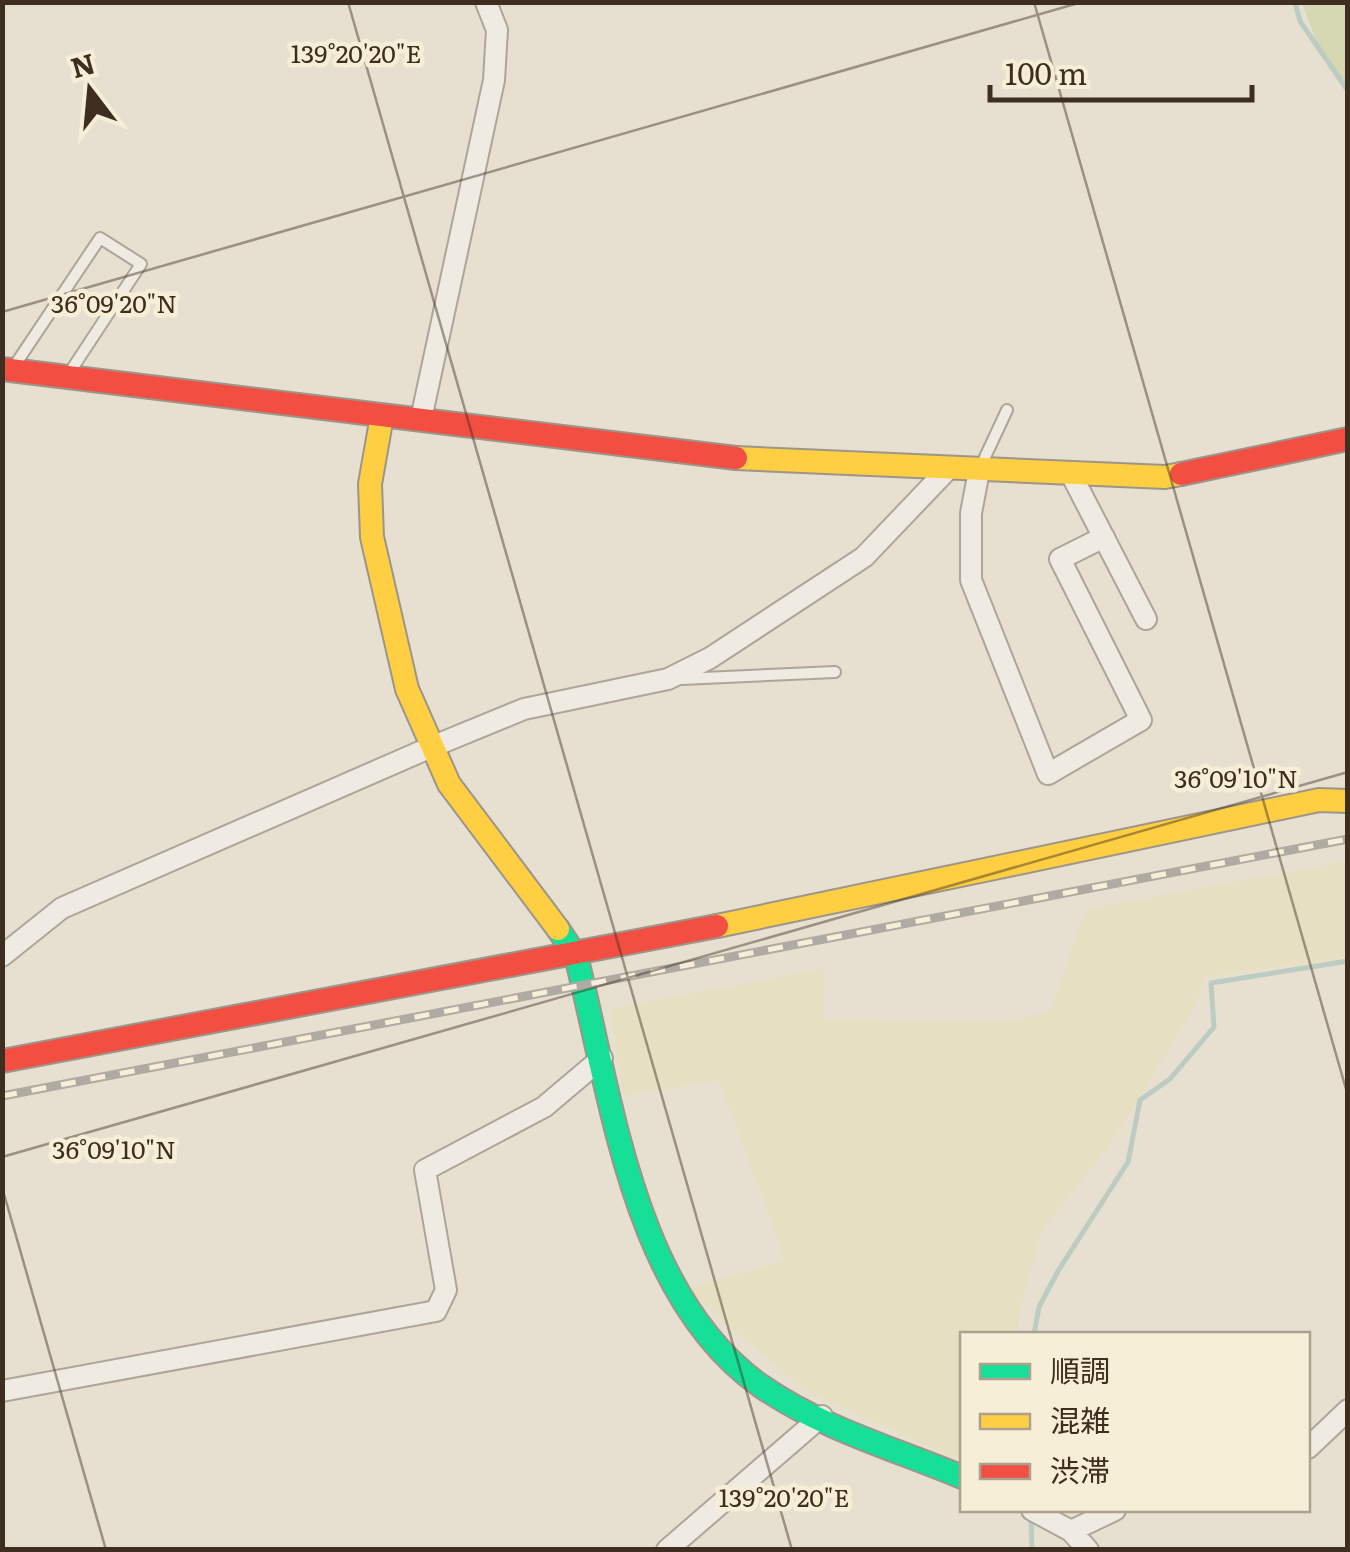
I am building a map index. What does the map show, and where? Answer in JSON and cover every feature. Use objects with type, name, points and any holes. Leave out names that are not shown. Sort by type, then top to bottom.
[{"type":"street","points":[[421,420],[494,80],[497,30],[486,2]]},
{"type":"street","points":[[8,369],[723,457],[947,470],[1166,477],[1348,439]]},
{"type":"street","points":[[382,416],[369,503],[375,560],[428,748],[470,816],[554,920],[576,956],[642,1222],[666,1277],[690,1314],[745,1374],[822,1416],[960,1476]]},
{"type":"street","points":[[5,949],[62,908],[524,709],[668,680],[739,640],[864,557],[947,470]]},
{"type":"street","points":[[979,471],[971,514],[971,580],[1048,774],[1141,720],[1060,559],[1104,537]]},
{"type":"street","points":[[1071,474],[1146,619]]},
{"type":"street","points":[[2,1061],[576,956],[1318,800],[1348,801]]},
{"type":"street","points":[[2,1391],[436,1311],[446,1290],[425,1170],[544,1107],[602,1058]]},
{"type":"street","points":[[1310,1446],[1348,1410]]},
{"type":"street","points":[[667,1550],[822,1416]]},
{"type":"street","points":[[1037,1512],[1071,1531],[1088,1550]]},
{"type":"street","points":[[1071,1531],[1111,1512]]},
{"type":"lane","points":[[8,369],[100,238],[141,264],[68,376]]},
{"type":"lane","points":[[979,471],[1007,410]]},
{"type":"lane","points":[[668,680],[835,672]]},
{"type":"shaded area","points":[[1347,861],[1347,958],[1205,977],[1195,1007],[1110,1145],[1042,1231],[1018,1318],[1018,1332],[960,1332],[960,1460],[806,1392],[686,1289],[785,1260],[719,1080],[623,1096],[609,1009],[825,968],[824,1019],[1003,1021],[1049,1012],[1086,909]]},
{"type":"green space","points":[[1302,3],[1347,3],[1347,92],[1316,40]]},
{"type":"waterway","points":[[1295,2],[1300,21],[1348,91]]},
{"type":"waterway","points":[[1034,1332],[1039,1307],[1058,1271],[1128,1162],[1140,1100],[1170,1079],[1214,1027],[1211,983],[1348,961]]},
{"type":"waterway","points":[[1031,1518],[1032,1550]]},
{"type":"railway","points":[[2,1096],[1348,839]]},
{"type":"traffic: fast","points":[[558,929],[576,956],[634,1190],[656,1248],[683,1301],[718,1348],[784,1401],[833,1426],[960,1476]]},
{"type":"traffic: slow","points":[[382,416],[370,484],[372,537],[407,689],[449,784],[558,929]]},
{"type":"traffic: slow","points":[[736,458],[1165,477],[1181,474]]},
{"type":"traffic: slow","points":[[717,926],[1319,800],[1348,801]]},
{"type":"traffic: jam","points":[[2,369],[736,458]]},
{"type":"traffic: jam","points":[[1181,474],[1348,439]]},
{"type":"traffic: jam","points":[[2,1061],[717,926]]}]
